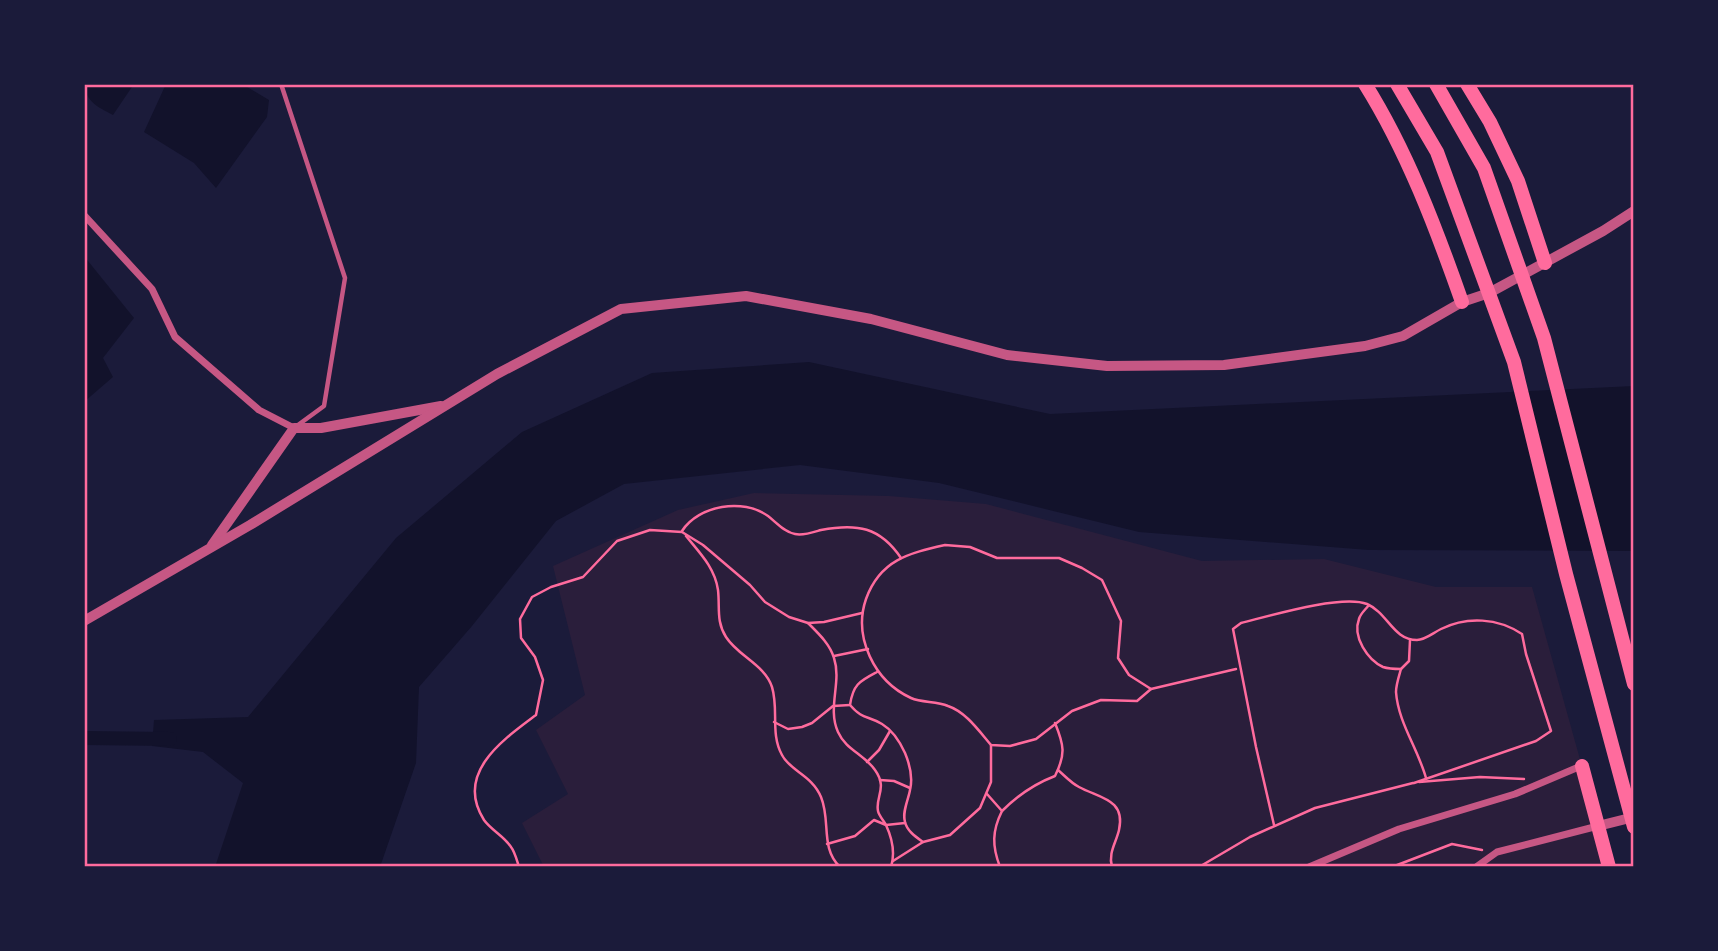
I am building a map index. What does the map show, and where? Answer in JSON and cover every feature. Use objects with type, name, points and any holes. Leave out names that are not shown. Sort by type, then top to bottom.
[{"type":"main road","points":[[1365,84],[1385,115],[1404,157],[1446,254],[1462,302]]},
{"type":"main road","points":[[1397,84],[1437,152],[1514,362],[1566,575],[1634,827]]},
{"type":"main road","points":[[1436,84],[1484,168],[1544,338],[1634,684]]},
{"type":"main road","points":[[1467,84],[1490,122],[1518,181],[1545,263]]},
{"type":"main road","points":[[1582,766],[1609,867]]},
{"type":"street","points":[[84,621],[497,374],[621,310],[746,296],[871,319],[1007,355],[1107,366],[1224,365],[1365,346],[1403,336],[1462,302],[1489,293],[1545,263],[1634,211]]},
{"type":"street","points":[[84,215],[152,289],[175,338],[259,410],[294,428],[321,428],[447,404]]},
{"type":"street","points":[[210,548],[294,428]]},
{"type":"street","points":[[1309,867],[1399,829],[1490,802],[1582,766]]},
{"type":"street","points":[[1476,867],[1497,852],[1634,817]]},
{"type":"lane","points":[[281,84],[345,278],[324,406],[294,428]]},
{"type":"path","points":[[682,532],[688,522],[698,514],[739,505],[766,515],[779,527],[795,534],[849,526],[866,529],[890,542],[901,558]]},
{"type":"path","points":[[519,867],[512,848],[484,819],[475,796],[479,768],[498,743],[536,715],[543,680],[535,657],[521,638],[520,620],[532,597],[551,587],[583,578],[617,541],[650,530],[682,532],[722,559],[765,602],[789,617],[808,624],[824,639],[834,656],[837,670],[833,706],[837,730],[847,748],[867,762],[880,780],[882,788],[878,811],[892,839],[893,861],[890,867]]},
{"type":"path","points":[[682,532],[706,559],[713,572],[718,590],[719,621],[726,636],[736,650],[754,663],[771,684],[775,737],[783,758],[812,781],[821,797],[827,844],[832,859],[841,867]]},
{"type":"path","points":[[893,861],[923,842],[950,835],[981,808],[991,782],[991,745],[974,724],[949,706],[911,698],[885,680],[871,664],[862,613],[871,588],[890,564],[911,552],[946,545],[970,547],[997,558],[1059,558],[1082,568],[1102,580],[1121,621],[1118,658],[1129,675],[1151,690]]},
{"type":"path","points":[[1199,867],[1250,837],[1315,808],[1413,783],[1536,741],[1551,731],[1522,634],[1511,626],[1490,620],[1462,622],[1421,640],[1405,639],[1385,617],[1369,605],[1354,601],[1322,605],[1241,623],[1233,629],[1256,747],[1275,825]]},
{"type":"path","points":[[1369,605],[1359,619],[1358,633],[1363,648],[1374,662],[1386,668],[1401,669]]},
{"type":"path","points":[[808,624],[862,613]]},
{"type":"path","points":[[1410,639],[1409,661],[1401,669],[1396,689],[1400,712],[1420,755],[1426,778]]},
{"type":"path","points":[[834,656],[868,649]]},
{"type":"path","points":[[991,745],[1010,746],[1036,740],[1072,711],[1101,699],[1137,701],[1151,690],[1236,669]]},
{"type":"path","points":[[850,705],[852,691],[862,680],[878,672]]},
{"type":"path","points":[[774,722],[788,729],[802,727],[812,723],[833,706],[850,705]]},
{"type":"path","points":[[850,705],[860,716],[882,724],[895,735],[905,753],[911,773],[905,823],[911,833],[923,842]]},
{"type":"path","points":[[1000,867],[994,828],[1002,811],[1016,797],[1055,776],[1063,760],[1062,741],[1055,723]]},
{"type":"path","points":[[867,762],[879,750],[890,731]]},
{"type":"path","points":[[1058,770],[1077,786],[1112,801],[1118,813],[1119,829],[1113,844],[1112,867]]},
{"type":"path","points":[[1413,783],[1479,777],[1549,780]]},
{"type":"path","points":[[880,780],[894,781],[911,788]]},
{"type":"path","points":[[987,794],[1002,811]]},
{"type":"path","points":[[827,844],[855,836],[874,820],[886,825],[905,823]]},
{"type":"path","points":[[1392,867],[1452,844],[1479,848],[1492,856]]},
{"type":"shaded area","points":[[84,84],[134,84],[113,115],[90,100]]},
{"type":"shaded area","points":[[166,84],[242,84],[269,100],[267,117],[216,188],[194,163],[144,132]]},
{"type":"shaded area","points":[[84,256],[134,318],[103,358],[113,377],[84,402]]},
{"type":"shaded area","points":[[809,362],[1050,414],[1634,386],[1634,551],[1369,550],[1139,532],[939,483],[800,465],[624,484],[556,521],[419,687],[416,763],[380,867],[215,867],[243,783],[203,752],[152,746],[154,720],[248,717],[396,538],[522,432],[652,373]]},
{"type":"shaded area","points":[[754,493],[889,496],[986,504],[1202,561],[1324,559],[1436,587],[1532,587],[1610,867],[544,867],[522,823],[568,794],[536,730],[585,695],[553,566],[678,510]]},
{"type":"waterway","points":[[84,738],[170,739]]}]
